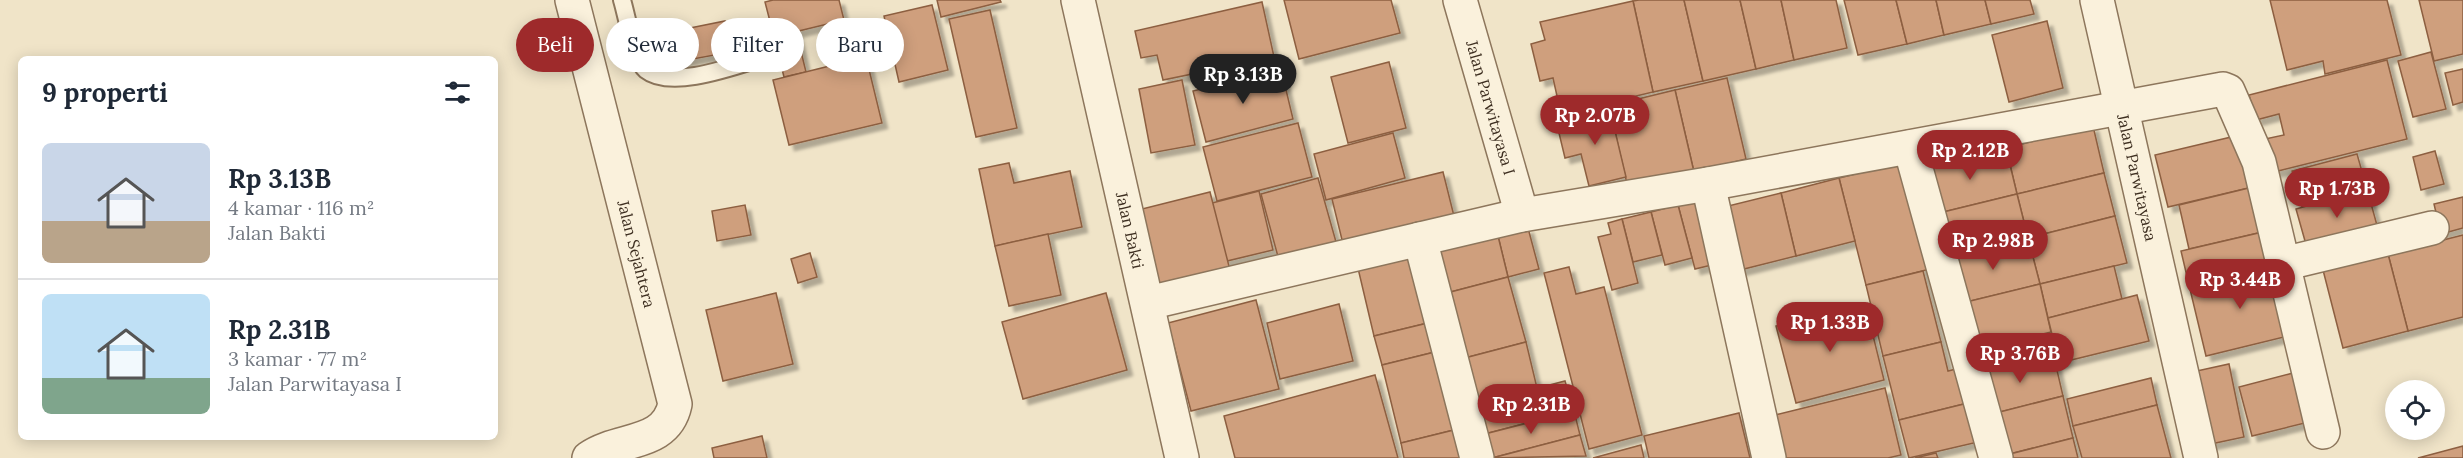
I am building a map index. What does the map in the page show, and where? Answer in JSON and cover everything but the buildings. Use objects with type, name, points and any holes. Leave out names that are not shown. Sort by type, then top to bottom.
[{"type":"street","name":"Jalan Sejahtera","points":[[573,0],[675,404],[664,428],[589,458]]},
{"type":"street","name":"Jalan Bakti","points":[[1078,0],[1182,458]]},
{"type":"street","name":"Jalan Parwitayasa I","points":[[1460,0],[1522,215]]},
{"type":"street","name":"Jalan Parwitayasa","points":[[2097,0],[2201,458]]},
{"type":"street","points":[[1148,303],[1522,215],[1708,184],[2218,89],[2228,91],[2259,162],[2323,432]]},
{"type":"street","points":[[1910,147],[1996,458]]},
{"type":"street","points":[[1708,184],[1769,458]]},
{"type":"street","points":[[2283,264],[2432,228]]},
{"type":"street","points":[[1420,239],[1476,458]]},
{"type":"lane","points":[[622,0],[638,58],[645,70],[660,77],[685,77],[711,70]]}]
